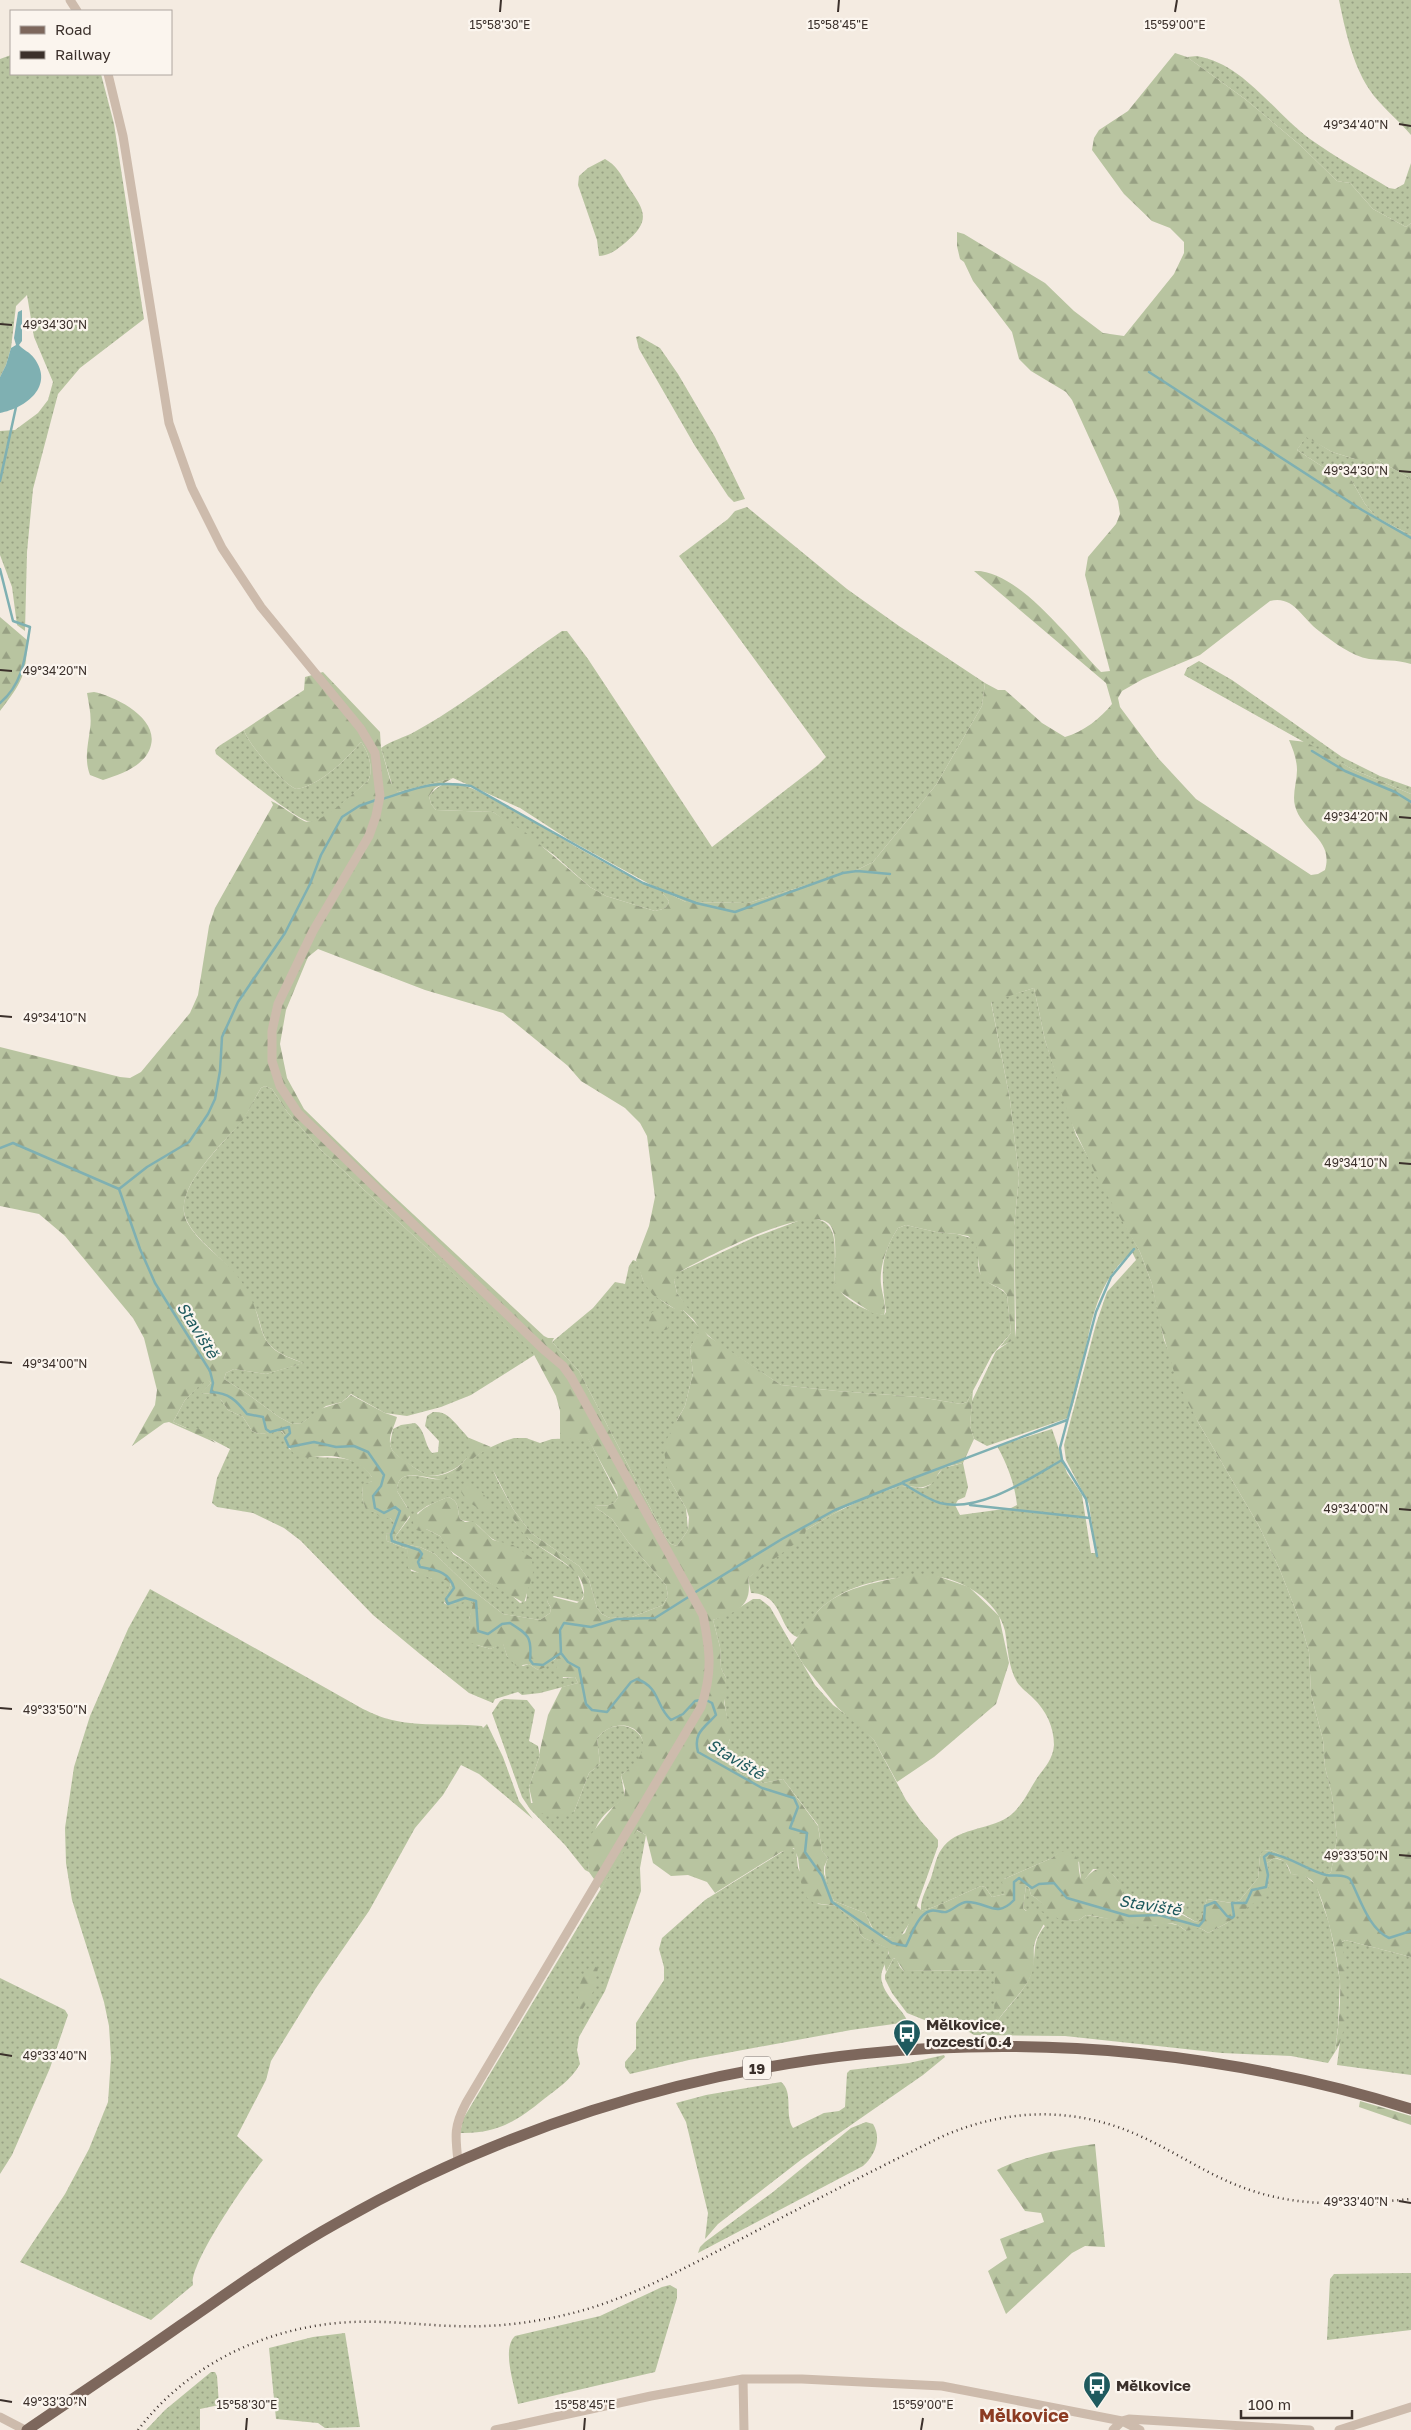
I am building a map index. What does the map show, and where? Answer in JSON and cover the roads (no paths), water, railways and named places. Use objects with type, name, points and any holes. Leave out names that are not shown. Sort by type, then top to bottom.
[{"type":"main road","name":"19","points":[[26,2430],[296,2247],[395,2191],[458,2161],[538,2128],[670,2087],[776,2065],[874,2051],[953,2046],[1057,2046],[1120,2050],[1200,2060],[1323,2084],[1411,2108]]},
{"type":"street","points":[[108,75],[123,136],[169,423],[192,488],[222,548],[261,606],[361,729],[375,753],[380,796],[369,836],[313,930],[278,1004],[272,1030],[272,1061],[280,1086],[298,1113],[543,1349],[563,1366],[571,1377],[703,1615],[710,1651],[708,1687],[701,1707],[466,2102],[456,2122],[455,2136],[458,2161]]},
{"type":"street","points":[[743,2379],[744,2430]]},
{"type":"street","points":[[495,2430],[651,2396],[743,2379],[802,2379],[942,2386],[1122,2421],[1140,2430]]},
{"type":"street","points":[[1339,2430],[1411,2407]]},
{"type":"street","points":[[0,2416],[26,2430]]},
{"type":"street","points":[[1113,2430],[1122,2421],[1129,2419],[1310,2430]]},
{"type":"water","points":[[22,310],[22,341],[19,345],[34,358],[40,368],[41,378],[35,394],[28,401],[0,413],[0,377],[11,348],[16,345],[14,338],[18,312]]},
{"type":"waterway","points":[[1149,372],[1362,510],[1411,538]]},
{"type":"waterway","points":[[0,481],[16,407]]},
{"type":"waterway","points":[[0,569],[13,621],[30,627],[25,659],[19,678],[8,695],[0,703]]},
{"type":"waterway","points":[[1312,751],[1345,771],[1395,792],[1411,802]]},
{"type":"waterway","points":[[382,799],[426,786],[446,784],[471,786],[643,883],[696,903],[735,912],[843,873],[857,871],[890,874]]},
{"type":"waterway","points":[[119,1189],[147,1167],[189,1142],[208,1114],[215,1099],[220,1071],[222,1037],[238,1002],[285,933],[310,884],[321,855],[342,817],[359,806],[376,800]]},
{"type":"waterway","name":"Staviště","points":[[0,1148],[13,1143],[119,1189],[140,1249],[155,1283],[210,1371],[213,1383],[211,1392],[232,1398],[247,1414],[263,1417],[266,1429],[270,1432],[289,1427],[290,1433],[285,1438],[289,1447],[314,1442],[336,1447],[354,1446],[368,1452],[384,1475],[381,1486],[373,1496],[375,1508],[384,1513],[395,1507],[400,1511],[391,1535],[392,1541],[419,1550],[422,1554],[418,1562],[420,1567],[441,1572],[449,1578],[454,1588],[446,1599],[448,1604],[465,1598],[476,1601],[478,1631],[488,1634],[502,1624],[510,1623],[528,1637],[530,1641],[530,1660],[533,1664],[543,1665],[561,1653],[568,1662],[579,1668],[586,1704],[592,1710],[607,1712],[631,1682],[637,1679],[650,1687],[662,1709],[671,1720],[683,1714],[695,1701],[700,1700]]},
{"type":"waterway","points":[[694,1593],[782,1539],[835,1510],[902,1483],[940,1503],[955,1505],[971,1503],[987,1499],[1019,1485],[1062,1460],[1060,1448],[1096,1312],[1111,1277],[1134,1249]]},
{"type":"waterway","points":[[903,1482],[1067,1420]]},
{"type":"waterway","points":[[1062,1460],[1086,1499],[1097,1556]]},
{"type":"waterway","points":[[970,1505],[1090,1518]]},
{"type":"waterway","points":[[561,1653],[560,1630],[564,1623],[591,1627],[617,1619],[655,1618],[690,1596]]},
{"type":"waterway","name":"Staviště","points":[[706,1700],[712,1703],[716,1715],[698,1735],[698,1752],[762,1788],[794,1798],[798,1807],[790,1828],[807,1833],[805,1852],[822,1876],[832,1902],[892,1943],[906,1946],[918,1921],[930,1911],[946,1912],[967,1902],[997,1909],[1008,1906],[1014,1900],[1014,1882],[1019,1878],[1032,1888],[1039,1884],[1054,1883],[1067,1898],[1129,1916],[1159,1915],[1199,1926],[1204,1920],[1205,1906],[1215,1902],[1227,1916],[1232,1918],[1234,1916],[1232,1903],[1246,1903],[1252,1890],[1266,1887],[1268,1875],[1264,1857],[1269,1853],[1284,1857],[1319,1873],[1344,1876],[1350,1879],[1370,1920],[1375,1927],[1389,1938],[1411,1931]]},
{"type":"railway","points":[[138,2430],[158,2406],[181,2385],[206,2367],[233,2352],[261,2340],[290,2331],[352,2322],[451,2326],[497,2325],[535,2321],[584,2310],[625,2296],[664,2278],[941,2137],[990,2120],[1040,2114],[1066,2115],[1091,2119],[1140,2136],[1238,2186],[1292,2200],[1351,2203],[1411,2199]]},
{"type":"place","name":"Mělkovice, rozcestí 0.4","points":[[907,2057]]},
{"type":"place","name":"Mělkovice","points":[[1097,2409]]},
{"type":"district","name":"Mělkovice","points":[[1024,2415]]}]
